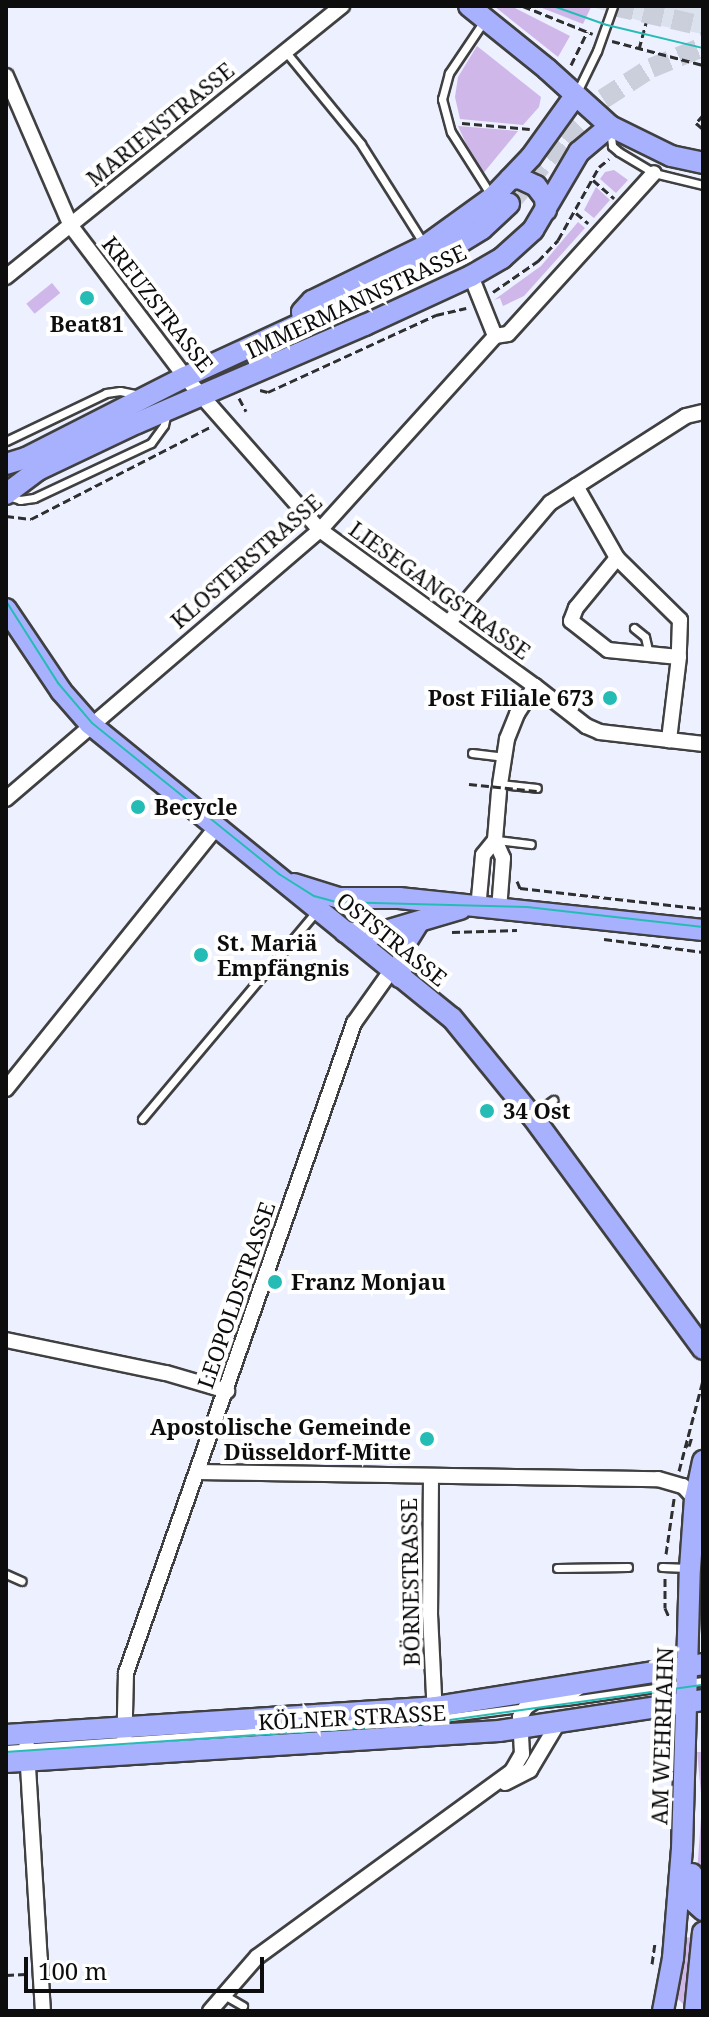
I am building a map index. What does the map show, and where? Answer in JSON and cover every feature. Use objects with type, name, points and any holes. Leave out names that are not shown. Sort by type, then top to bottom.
[{"type":"street","name":"MARIENSTRASSE","points":[[6,277],[342,6]]},
{"type":"street","points":[[469,6],[610,126],[671,156],[703,163]]},
{"type":"street","name":"KREUZSTRASSE","points":[[6,76],[71,226],[185,377],[320,530]]},
{"type":"street","name":"IMMERMANNSTRASSE","points":[[6,464],[64,440],[185,377],[447,253],[482,229],[501,201],[510,179],[551,131],[575,96]]},
{"type":"street","name":"IMMERMANNSTRASSE","points":[[6,495],[38,470],[471,276],[520,245],[546,210],[579,152],[610,126]]},
{"type":"street","name":"KLOSTERSTRASSE","points":[[6,799],[320,530],[495,336],[508,334],[654,173]]},
{"type":"street","points":[[510,179],[519,178],[536,186],[545,198],[546,210]]},
{"type":"street","name":"IMMERMANNSTRASSE","points":[[304,322],[302,312],[312,301],[425,246],[501,201]]},
{"type":"street","points":[[471,276],[495,336]]},
{"type":"street","points":[[450,621],[550,503],[686,416],[703,412]]},
{"type":"street","points":[[576,486],[617,558],[680,620],[669,740]]},
{"type":"street","name":"LIESEGANGSTRASSE","points":[[320,530],[450,621],[586,726],[600,732],[703,744]]},
{"type":"street","points":[[617,558],[594,598],[572,616],[574,625],[608,650],[679,657]]},
{"type":"street","name":"OSTSTRASSE","points":[[6,609],[61,691],[90,724],[342,931],[398,968],[452,1018],[532,1116],[703,1349]]},
{"type":"street","name":"LIESEGANGSTRASSE","points":[[483,909],[483,855],[495,840],[503,757],[517,714],[535,686]]},
{"type":"street","points":[[6,1089],[216,828]]},
{"type":"street","points":[[279,878],[339,898],[399,898],[703,930]]},
{"type":"street","points":[[342,931],[368,936],[483,909]]},
{"type":"street","points":[[398,968],[418,923]]},
{"type":"street","name":"LEOPOLDSTRASSE","points":[[124,1741],[126,1673],[354,1023],[398,968]]},
{"type":"street","points":[[6,1340],[166,1373],[227,1391]]},
{"type":"street","name":"AM WEHRHAHN","points":[[664,2011],[673,1958],[696,1683],[690,1568],[695,1499],[703,1461]]},
{"type":"street","points":[[198,1472],[658,1479],[683,1486],[695,1499]]},
{"type":"street","name":"BÖRNESTRASSE","points":[[431,1476],[430,1614],[436,1721]]},
{"type":"street","name":"KÖLNER STRASSE","points":[[124,1741],[436,1721],[586,1683],[696,1683]]},
{"type":"street","name":"KÖLNER STRASSE","points":[[526,1707],[535,1701],[564,1698],[586,1683]]},
{"type":"street","name":"KÖLNER STRASSE","points":[[18,1748],[436,1721],[521,1729],[558,1723],[696,1683]]},
{"type":"street","points":[[497,1786],[519,1762],[520,1717],[526,1707]]},
{"type":"street","points":[[210,2011],[257,1957],[405,1848],[497,1786],[530,1770],[558,1723]]},
{"type":"street","points":[[18,1748],[43,2011]]},
{"type":"street","points":[[685,1806],[697,1825],[691,1895],[695,1906],[703,1910]]},
{"type":"street","points":[[695,2011],[703,1932]]},
{"type":"street","points":[[664,2011],[672,2008],[682,2011]]},
{"type":"lane","points":[[575,96],[597,51],[613,6]]},
{"type":"lane","points":[[486,19],[445,81],[442,99],[446,121],[478,180],[501,201]]},
{"type":"lane","points":[[285,51],[361,144],[425,246]]},
{"type":"lane","points":[[610,126],[612,146],[619,152],[654,173],[703,185]]},
{"type":"lane","points":[[6,441],[106,393],[120,391],[146,397]]},
{"type":"lane","points":[[634,628],[645,637],[649,654]]},
{"type":"lane","points":[[472,753],[503,757]]},
{"type":"lane","points":[[500,788],[537,789]]},
{"type":"lane","points":[[495,840],[531,844]]},
{"type":"lane","points":[[142,1119],[317,910]]},
{"type":"lane","points":[[532,1116],[553,1100]]},
{"type":"lane","points":[[557,1568],[628,1567]]},
{"type":"lane","points":[[662,1567],[690,1568]]},
{"type":"lane","points":[[6,1574],[22,1581]]},
{"type":"lane","points":[[436,1721],[696,1683]]},
{"type":"lane","points":[[6,1749],[18,1748]]},
{"type":"lane","points":[[224,1995],[243,2006]]},
{"type":"path","points":[[523,6],[591,34]]},
{"type":"path","points":[[639,49],[646,23]]},
{"type":"path","points":[[614,41],[703,65]]},
{"type":"path","points":[[684,61],[685,55]]},
{"type":"path","points":[[703,115],[696,123],[703,129]]},
{"type":"path","points":[[446,121],[551,131]]},
{"type":"path","points":[[481,299],[513,280],[549,250],[571,222],[603,163],[619,152]]},
{"type":"path","points":[[593,180],[623,206]]},
{"type":"path","points":[[254,388],[268,392],[436,315],[463,309]]},
{"type":"path","points":[[237,393],[245,391]]},
{"type":"path","points":[[6,516],[31,519],[222,419]]},
{"type":"path","points":[[469,784],[537,789]]},
{"type":"path","points":[[513,872],[520,888],[703,909]]},
{"type":"path","points":[[441,933],[518,930]]},
{"type":"path","points":[[603,939],[703,952]]},
{"type":"path","points":[[678,1478],[703,1380]]},
{"type":"path","points":[[685,1444],[689,1446],[692,1436]]},
{"type":"path","points":[[651,1974],[656,1931]]},
{"type":"path","points":[[6,1975],[22,1974]]},
{"type":"shaded area","points":[[494,6],[511,6],[570,36],[558,57]]},
{"type":"shaded area","points":[[537,6],[589,6],[591,7],[583,24]]},
{"type":"shaded area","points":[[589,6],[703,6],[703,34],[651,24]]},
{"type":"shaded area","points":[[477,46],[541,97],[539,107],[523,125],[460,119],[455,97],[458,77]]},
{"type":"shaded area","points":[[458,126],[518,131],[481,176]]},
{"type":"shaded area","points":[[614,170],[628,180],[616,193],[600,179],[605,172]]},
{"type":"shaded area","points":[[596,187],[610,200],[594,218],[584,210]]},
{"type":"shaded area","points":[[578,222],[585,228],[524,296],[503,306],[500,298],[494,300],[541,266]]},
{"type":"shaded area","points":[[52,283],[60,293],[35,314],[26,304]]},
{"type":"shaded area","points":[[697,1752],[702,1752],[703,1770],[703,1902],[696,1887],[702,1804]]},
{"type":"shaded area","points":[[684,1937],[694,1938],[686,2007],[676,1997]]},
{"type":"tunnel","points":[[614,6],[703,26]]},
{"type":"tunnel","points":[[509,204],[603,99],[651,68],[703,47]]},
{"type":"tram line","points":[[553,6],[607,25],[703,48]]},
{"type":"tram line","points":[[6,601],[58,683],[92,723],[279,874],[314,896],[336,902],[527,907],[703,927]]},
{"type":"tram line","points":[[6,1752],[428,1723],[703,1685]]},
{"type":"place","name":"Beat81","points":[[87,298]]},
{"type":"place","name":"Post Filiale 673","points":[[610,698]]},
{"type":"place","name":"Becycle","points":[[138,807]]},
{"type":"place","name":"St. Mariä Empfängnis","points":[[201,955]]},
{"type":"place","name":"34 Ost","points":[[487,1111]]},
{"type":"place","name":"Franz Monjau","points":[[275,1282]]},
{"type":"place","name":"Apostolische Gemeinde Düsseldorf-Mitte","points":[[427,1439]]}]
